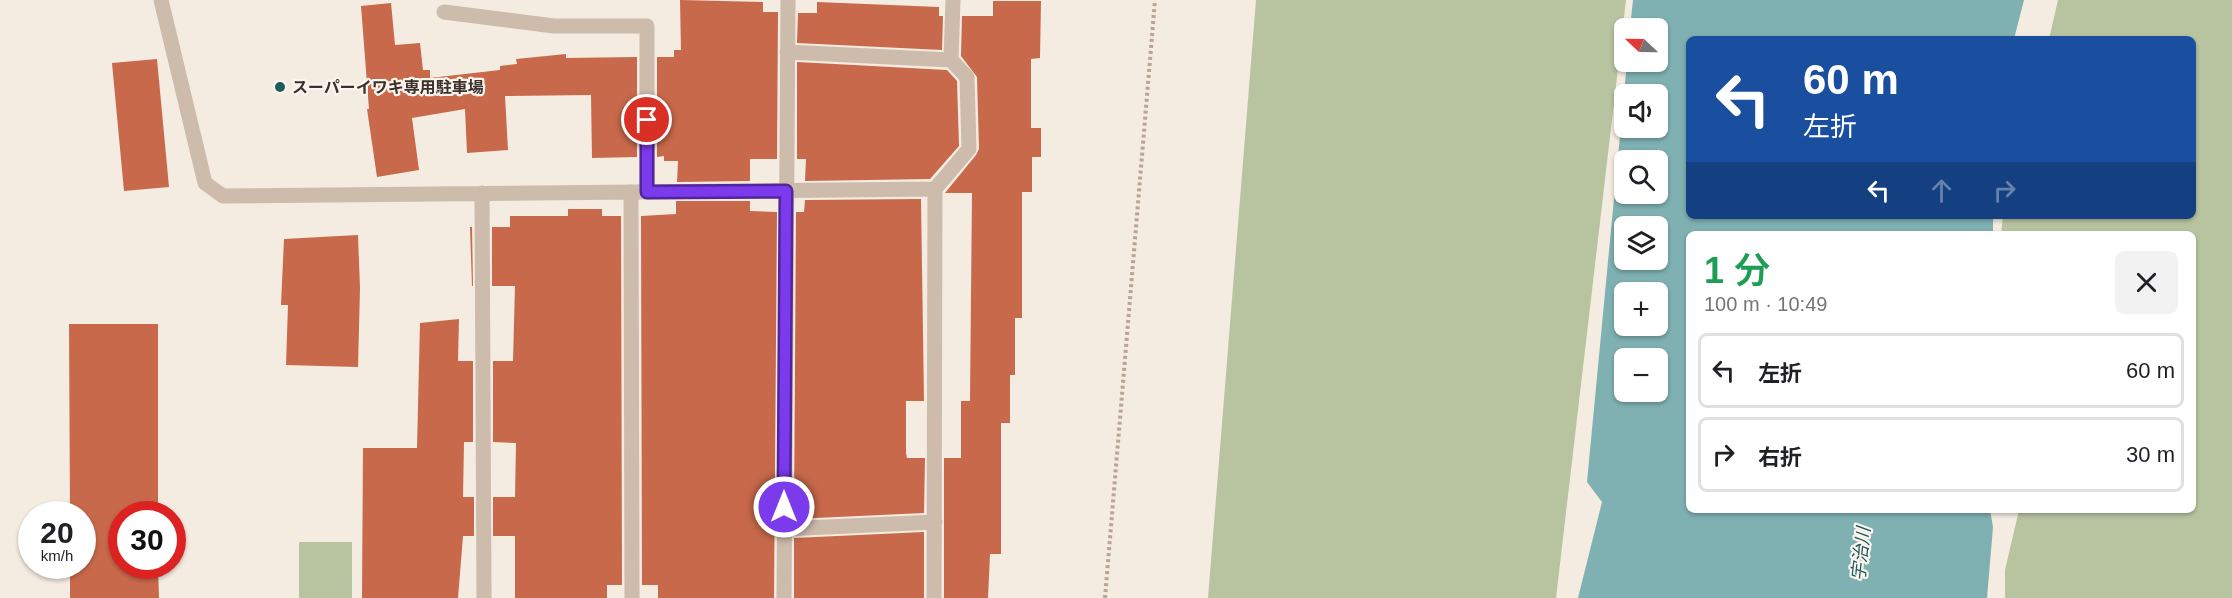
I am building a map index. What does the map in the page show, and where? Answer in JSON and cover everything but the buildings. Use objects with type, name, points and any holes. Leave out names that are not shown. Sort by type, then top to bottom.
[{"type":"street","points":[[161,0],[205,183],[223,196],[935,189]]},
{"type":"street","points":[[784,598],[788,0]]},
{"type":"street","points":[[951,60],[952,0]]},
{"type":"street","points":[[444,12],[554,26],[647,26],[647,192]]},
{"type":"street","points":[[787,52],[951,60],[967,77],[969,149],[935,189],[934,598]]},
{"type":"street","points":[[631,192],[632,598]]},
{"type":"street","points":[[482,194],[484,598]]},
{"type":"street","points":[[784,529],[935,522]]},
{"type":"path","points":[[1105,598],[1155,0]]},
{"type":"green space","points":[[1256,0],[1626,0],[1624,18],[1614,18],[1614,72],[1618,72],[1616,84],[1614,84],[1614,103],[1556,598],[1208,598]]},
{"type":"green space","points":[[2058,0],[2232,0],[2232,598],[2005,598],[2005,570],[2018,513],[2196,513],[2196,231],[2001,231],[2003,219],[2196,219],[2196,36],[2050,36]]},
{"type":"green space","points":[[299,542],[352,542],[352,598],[299,598]]},
{"type":"water","name":"宇治川","points":[[1633,0],[2024,0],[2015,36],[1686,36],[1686,219],[1993,219],[1993,231],[1686,231],[1686,513],[1991,513],[1993,527],[1987,598],[1578,598],[1602,502],[1587,482],[1614,198],[1614,204],[1668,204],[1668,150],[1619,150],[1620,138],[1668,138],[1668,84],[1625,84],[1626,72],[1668,72],[1668,18],[1631,18]]},
{"type":"place","name":"スーパーイワキ専用駐車場","points":[[280,87]]},
{"type":"route","points":[[647,120],[647,192],[786,191],[784,507]]}]
